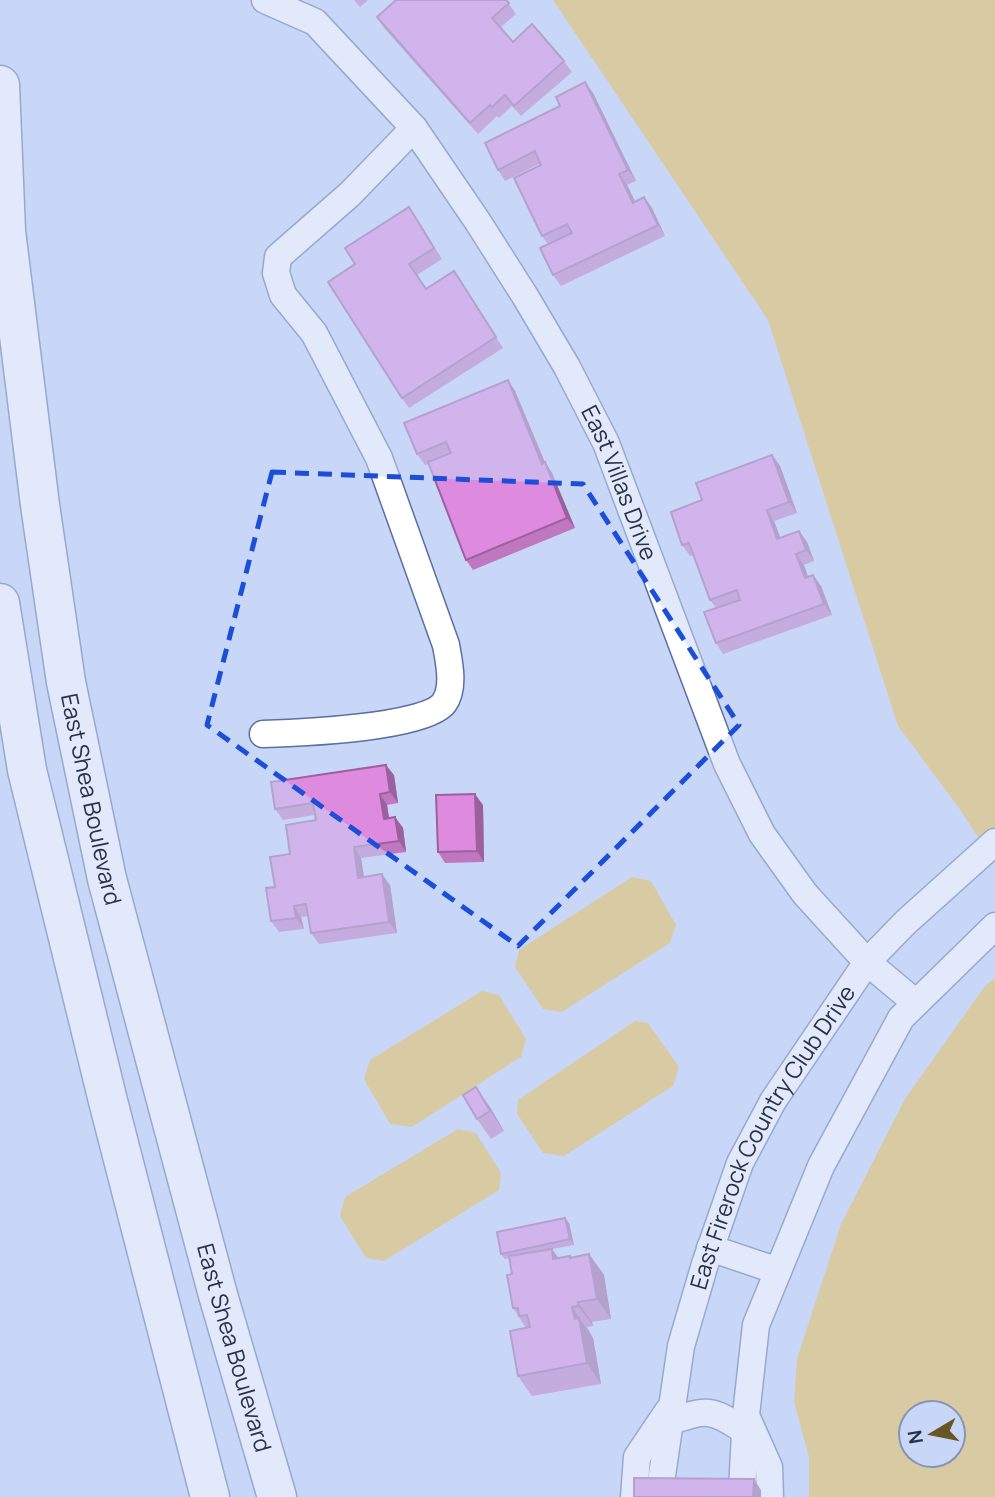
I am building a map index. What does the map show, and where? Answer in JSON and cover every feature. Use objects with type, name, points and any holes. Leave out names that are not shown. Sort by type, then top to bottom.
[{"type":"main road","name":"East Shea Boulevard","points":[[0,85],[6,231],[40,505],[66,682],[107,879],[218,1295],[277,1497]]},
{"type":"main road","points":[[0,603],[27,770],[108,1101],[210,1497]]},
{"type":"street","name":"East Villas Drive","points":[[265,0],[315,22],[414,128],[525,296],[606,443],[727,764],[762,834],[805,894],[867,962],[916,1003]]},
{"type":"street","points":[[263,734],[312,732],[418,717],[437,710],[446,701],[449,689],[446,645],[379,458],[314,333],[283,295],[276,273],[278,257],[350,194],[414,128]]},
{"type":"street","name":"East Firerock Country Club Drive","points":[[660,1489],[681,1346],[710,1248],[740,1163],[773,1101],[867,962],[915,913],[995,842]]},
{"type":"street","points":[[741,1490],[756,1325],[821,1166],[901,1018],[995,926]]},
{"type":"street","points":[[710,1248],[778,1271]]},
{"type":"street","points":[[634,1497],[637,1457],[669,1414],[695,1413],[720,1414],[746,1423],[769,1466],[770,1497]]},
{"type":"highlighted area","points":[[272,472],[583,484],[739,725],[518,946],[207,725]]},
{"type":"shaded area","points":[[553,0],[995,0],[995,863],[959,808],[898,726],[768,320]]},
{"type":"shaded area","points":[[632,877],[651,881],[676,925],[670,943],[562,1012],[543,1009],[515,967],[519,950]]},
{"type":"shaded area","points":[[995,978],[995,1497],[809,1497],[809,1457],[794,1402],[797,1359],[841,1224],[905,1099],[985,986]]},
{"type":"shaded area","points":[[482,991],[499,995],[526,1039],[521,1057],[412,1127],[390,1124],[364,1079],[370,1060]]},
{"type":"shaded area","points":[[635,1021],[648,1023],[679,1067],[673,1086],[564,1156],[543,1153],[517,1114],[518,1100]]},
{"type":"shaded area","points":[[458,1129],[476,1133],[501,1173],[499,1190],[384,1261],[366,1258],[340,1216],[345,1197]]},
{"type":"building","points":[[396,0],[506,0],[509,3],[492,18],[513,42],[532,24],[564,61],[514,106],[505,95],[470,123],[377,17]]},
{"type":"building","points":[[585,82],[628,170],[619,174],[633,203],[644,197],[658,225],[553,275],[540,248],[572,233],[567,224],[542,236],[514,178],[541,165],[535,151],[498,170],[485,143],[560,106],[556,97]]},
{"type":"building","points":[[409,207],[434,248],[409,264],[426,289],[454,271],[496,337],[402,398],[328,282],[355,264],[345,248]]},
{"type":"building","points":[[508,380],[567,518],[466,560],[428,462],[451,453],[446,442],[417,454],[404,423]]},
{"type":"building","points":[[772,455],[789,502],[767,510],[777,539],[799,531],[806,550],[796,554],[805,578],[813,575],[824,604],[716,643],[704,612],[740,600],[737,590],[710,600],[689,543],[682,545],[671,512],[702,500],[696,483]]},
{"type":"building","points":[[386,765],[390,792],[380,794],[384,819],[395,817],[399,841],[354,847],[358,878],[382,874],[389,922],[311,933],[306,904],[294,906],[296,918],[271,921],[266,888],[275,887],[270,857],[290,854],[286,825],[316,820],[313,803],[275,809],[271,782]]},
{"type":"building","points":[[475,794],[477,851],[438,852],[436,795]]},
{"type":"building","points":[[476,1087],[490,1111],[477,1119],[463,1095]]},
{"type":"building","points":[[565,1218],[570,1239],[501,1254],[497,1232]]},
{"type":"building","points":[[552,1249],[553,1259],[589,1254],[597,1299],[578,1302],[578,1306],[572,1307],[575,1319],[579,1318],[587,1363],[518,1376],[510,1331],[530,1327],[527,1315],[519,1316],[518,1308],[513,1308],[507,1275],[512,1274],[509,1256]]},
{"type":"building","points":[[634,1478],[754,1479],[753,1497],[634,1497]]}]
